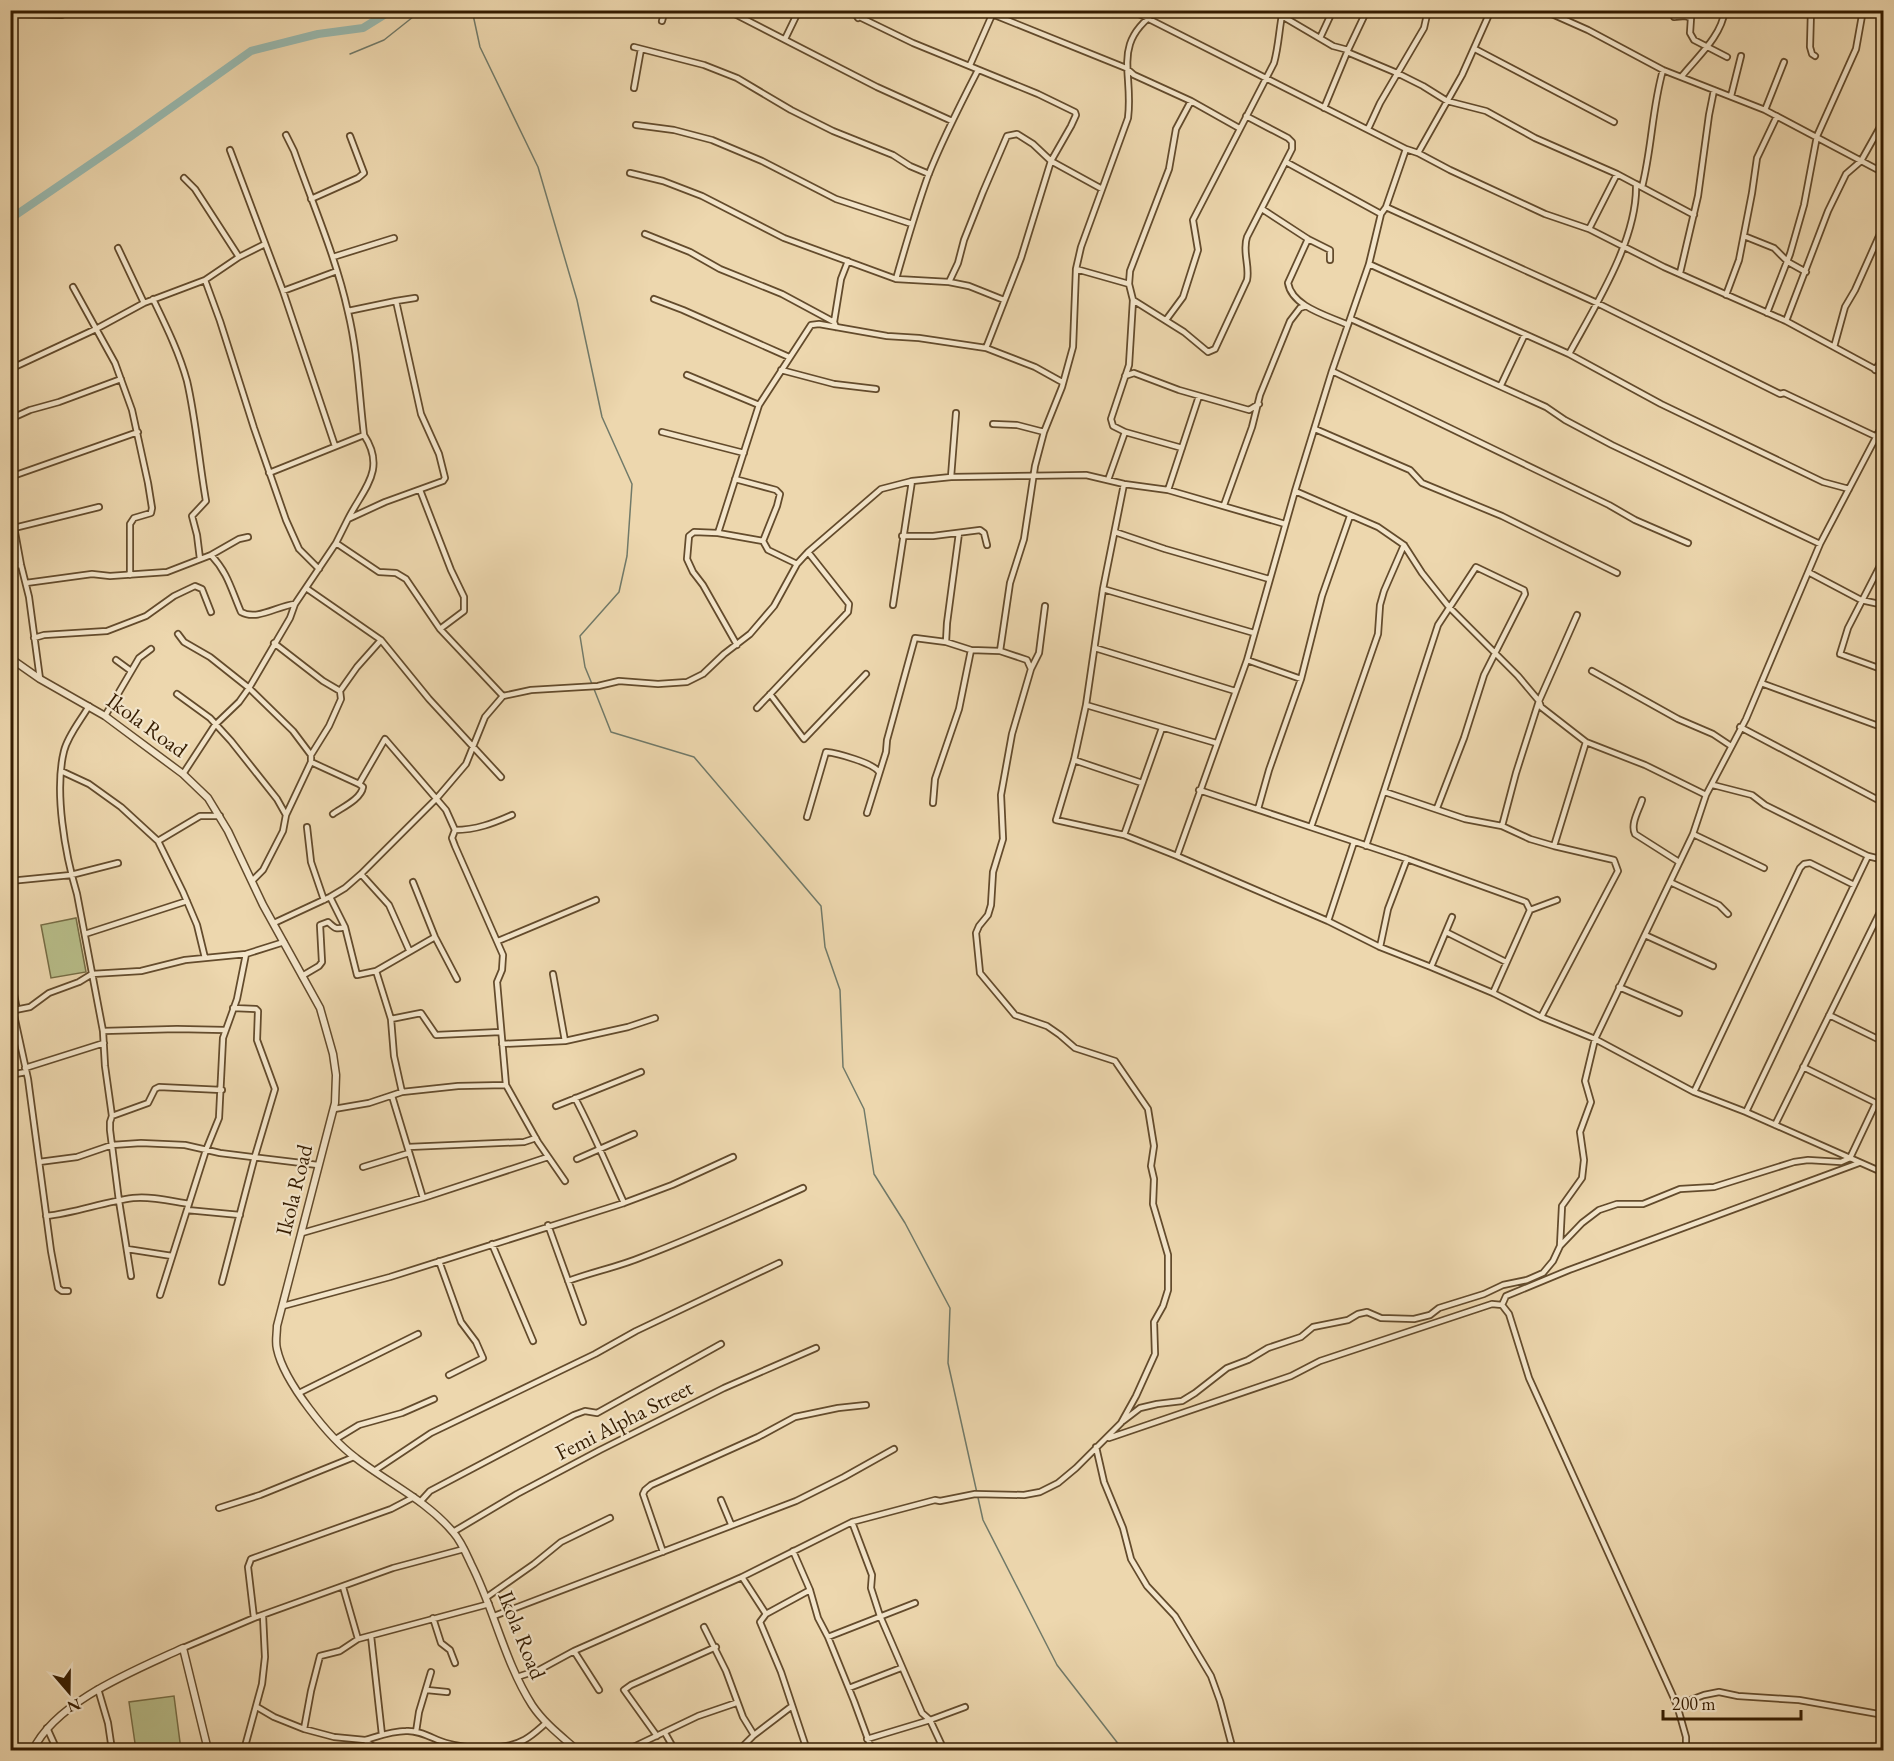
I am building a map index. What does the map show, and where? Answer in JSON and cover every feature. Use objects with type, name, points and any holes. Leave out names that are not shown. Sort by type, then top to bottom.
[{"type":"street","points":[[27,14],[62,15],[69,10]]},
{"type":"street","points":[[662,21],[665,10]]},
{"type":"street","points":[[727,10],[877,87],[952,121]]},
{"type":"street","points":[[785,39],[799,10]]},
{"type":"street","points":[[845,10],[858,18],[1038,94],[1075,112],[1071,126],[1051,161],[1024,249],[986,348]]},
{"type":"street","points":[[858,18],[864,10]]},
{"type":"street","points":[[982,10],[1126,68],[1134,75],[1191,101],[1239,128]]},
{"type":"street","points":[[1131,10],[1406,149],[1545,214],[1589,229],[1664,267],[1786,321],[1884,374]]},
{"type":"street","points":[[1000,651],[1010,583],[1024,539],[1035,466],[1073,347],[1076,269],[1081,247],[1128,118],[1130,106],[1126,68],[1127,52],[1135,32],[1145,19],[1159,10]]},
{"type":"street","points":[[1320,38],[1333,10]]},
{"type":"street","points":[[1324,108],[1347,51],[1367,10]]},
{"type":"street","points":[[1368,129],[1424,28],[1428,10]]},
{"type":"street","points":[[1418,153],[1475,49],[1491,10]]},
{"type":"street","points":[[1543,10],[1588,30],[1662,70],[1765,110],[1884,173]]},
{"type":"street","points":[[1673,10],[1674,17],[1690,17],[1692,20],[1690,33],[1694,40],[1727,57]]},
{"type":"street","points":[[1682,76],[1721,27],[1725,10]]},
{"type":"street","points":[[1811,10],[1810,47],[1815,56]]},
{"type":"street","points":[[1767,313],[1788,262],[1803,205],[1817,136],[1856,49],[1863,10]]},
{"type":"street","points":[[1166,320],[1183,297],[1198,250],[1193,220],[1274,63],[1279,45],[1282,13],[1333,46],[1344,59]]},
{"type":"street","points":[[970,65],[992,15]]},
{"type":"street","points":[[1333,46],[1397,73],[1447,101],[1486,111],[1535,138],[1587,159],[1694,215]]},
{"type":"street","points":[[634,47],[704,65],[737,78],[791,110],[833,131],[893,155],[929,174]]},
{"type":"street","points":[[634,88],[641,49]]},
{"type":"street","points":[[1475,49],[1614,122]]},
{"type":"street","points":[[1731,96],[1741,56]]},
{"type":"street","points":[[1765,110],[1784,62]]},
{"type":"street","points":[[896,279],[929,174],[978,70]]},
{"type":"street","points":[[1569,354],[1597,303],[1623,247],[1634,216],[1639,185],[1647,169],[1656,94],[1662,70]]},
{"type":"street","points":[[1680,273],[1694,215],[1714,90]]},
{"type":"street","points":[[1182,448],[1125,432],[1113,426],[1111,419],[1129,365],[1133,300],[1129,284],[1130,271],[1169,169],[1176,129],[1191,101]]},
{"type":"street","points":[[1133,300],[1166,320],[1208,351],[1215,349],[1247,280],[1249,266],[1245,243],[1292,149],[1292,142],[1246,116]]},
{"type":"street","points":[[1726,295],[1739,260],[1757,158],[1777,116]]},
{"type":"street","points":[[1786,321],[1828,211],[1846,174],[1861,161],[1884,120]]},
{"type":"street","points":[[636,125],[674,130],[712,140],[762,161],[836,200],[912,224]]},
{"type":"street","points":[[949,282],[1004,139],[1012,134],[1017,134],[1033,144],[1051,161],[1102,189]]},
{"type":"street","points":[[183,774],[215,725],[239,702],[249,688],[290,618],[295,604],[336,543],[373,475],[371,448],[364,435],[355,350],[348,311],[333,257],[286,135]]},
{"type":"street","points":[[310,199],[358,178],[364,172],[350,136]]},
{"type":"street","points":[[1176,856],[1247,660],[1332,371],[1369,264],[1381,214],[1386,207],[1406,149]]},
{"type":"street","points":[[230,150],[283,291],[334,446]]},
{"type":"street","points":[[1286,162],[1381,214]]},
{"type":"street","points":[[630,173],[663,180],[720,205],[784,238],[896,279],[949,282],[980,289],[1004,300]]},
{"type":"street","points":[[1589,229],[1617,174]]},
{"type":"street","points":[[184,178],[195,189],[239,257]]},
{"type":"street","points":[[1386,207],[1597,303],[1780,394],[1784,393],[1876,436]]},
{"type":"street","points":[[1262,209],[1308,239],[1330,250],[1330,260]]},
{"type":"street","points":[[1834,347],[1845,307],[1856,290],[1884,225]]},
{"type":"street","points":[[645,234],[690,252],[720,269],[782,294],[835,324]]},
{"type":"street","points":[[1744,236],[1774,248],[1788,262],[1806,272]]},
{"type":"street","points":[[333,257],[394,238]]},
{"type":"street","points":[[1308,239],[1288,283],[1289,290],[1306,306],[1348,325]]},
{"type":"street","points":[[10,369],[96,329],[144,303],[205,280],[239,257],[266,244]]},
{"type":"street","points":[[118,248],[144,303]]},
{"type":"street","points":[[835,324],[841,279],[848,261]]},
{"type":"street","points":[[1369,264],[1569,354],[1710,428],[1822,482],[1848,489]]},
{"type":"street","points":[[1076,269],[1129,284]]},
{"type":"street","points":[[283,291],[337,271]]},
{"type":"street","points":[[205,280],[286,520],[299,549],[319,569]]},
{"type":"street","points":[[73,287],[116,363],[138,432],[152,508],[151,513],[134,518],[130,524],[130,575]]},
{"type":"street","points":[[348,311],[415,298]]},
{"type":"street","points":[[153,299],[174,341],[186,379],[194,418],[206,501],[192,516],[200,560]]},
{"type":"street","points":[[654,299],[789,357]]},
{"type":"street","points":[[348,519],[385,502],[443,482],[444,474],[439,454],[421,414],[396,302]]},
{"type":"street","points":[[1224,505],[1255,417],[1260,395],[1290,321],[1300,308],[1306,306]]},
{"type":"street","points":[[1351,319],[1546,406],[1565,420],[1612,445],[1820,544]]},
{"type":"street","points":[[718,533],[759,405],[811,325],[835,324],[887,336],[919,338],[986,348],[1035,367],[1062,382]]},
{"type":"street","points":[[1501,386],[1525,334]]},
{"type":"street","points":[[1875,370],[1884,357]]},
{"type":"street","points":[[1129,365],[1134,373]]},
{"type":"street","points":[[781,370],[834,384],[876,389]]},
{"type":"street","points":[[1332,371],[1610,505],[1635,520],[1688,543]]},
{"type":"street","points":[[1125,376],[1134,373],[1199,396],[1249,410],[1255,417]]},
{"type":"street","points":[[687,375],[759,405]]},
{"type":"street","points":[[10,419],[122,379]]},
{"type":"street","points":[[1168,490],[1199,396]]},
{"type":"street","points":[[1249,410],[1259,404]]},
{"type":"street","points":[[951,477],[956,413]]},
{"type":"street","points":[[1560,1246],[1562,1206],[1582,1178],[1584,1160],[1580,1132],[1591,1102],[1585,1081],[1595,1039],[1693,834],[1706,795],[1746,719],[1810,573],[1820,544],[1884,422]]},
{"type":"street","points":[[993,424],[1017,425],[1044,432]]},
{"type":"street","points":[[1315,429],[1410,470],[1422,483],[1502,516],[1617,573]]},
{"type":"street","points":[[10,477],[138,432]]},
{"type":"street","points":[[662,432],[744,453]]},
{"type":"street","points":[[1108,480],[1125,432]]},
{"type":"street","points":[[269,473],[364,435]]},
{"type":"street","points":[[1028,476],[1035,466]]},
{"type":"street","points":[[274,923],[330,897],[361,874],[466,764],[485,717],[503,696],[531,690],[598,686],[619,681],[658,684],[687,682],[703,674],[750,634],[774,606],[797,564],[808,552],[881,489],[912,481],[951,477],[1086,476],[1168,490],[1285,525]]},
{"type":"street","points":[[735,479],[776,490],[780,494],[763,541]]},
{"type":"street","points":[[893,605],[912,481]]},
{"type":"street","points":[[1124,484],[1103,589],[1086,705],[1074,760],[1056,820],[1124,835],[1176,856],[1326,920],[1380,947],[1493,993],[1541,1017],[1595,1039],[1694,1092],[1746,1112],[1884,1173]]},
{"type":"street","points":[[420,490],[464,597],[464,611],[440,629]]},
{"type":"street","points":[[1295,491],[1378,527],[1404,545],[1422,573],[1449,607],[1494,652],[1544,709],[1586,742],[1645,765],[1706,795]]},
{"type":"street","points":[[10,504],[29,597],[40,679]]},
{"type":"street","points":[[14,528],[99,507]]},
{"type":"street","points":[[1258,809],[1269,770],[1301,679],[1322,596],[1350,516]]},
{"type":"street","points":[[902,536],[933,536],[982,531],[987,545]]},
{"type":"street","points":[[1114,532],[1269,579]]},
{"type":"street","points":[[737,645],[687,559],[691,534],[718,533],[763,541]]},
{"type":"street","points":[[946,642],[960,533]]},
{"type":"street","points":[[26,583],[92,574],[110,576],[167,572],[200,560],[239,539],[248,537]]},
{"type":"street","points":[[763,541],[768,550],[797,564]]},
{"type":"street","points":[[336,543],[379,573],[396,573],[406,579],[440,629],[503,696]]},
{"type":"street","points":[[1311,827],[1378,634],[1380,605],[1384,591],[1404,545]]},
{"type":"street","points":[[757,708],[848,612],[849,604],[808,552]]},
{"type":"street","points":[[211,555],[223,568],[241,612],[254,616],[282,605],[295,604]]},
{"type":"street","points":[[1884,558],[1842,641],[1840,654],[1884,670]]},
{"type":"street","points":[[10,566],[21,565]]},
{"type":"street","points":[[1366,846],[1438,625],[1476,567],[1524,590],[1517,612],[1494,652],[1484,675],[1464,738],[1437,808]]},
{"type":"street","points":[[1810,573],[1861,600],[1884,605]]},
{"type":"street","points":[[34,638],[44,635],[107,631],[146,616],[192,586],[202,589],[211,612]]},
{"type":"street","points":[[306,588],[381,640],[429,699],[501,777]]},
{"type":"street","points":[[1103,589],[1254,633]]},
{"type":"street","points":[[1045,606],[1039,653],[1031,669],[1012,734],[1001,795],[1004,839],[993,872],[991,905],[988,915],[979,926],[976,942],[980,973],[1015,1015],[1047,1026],[1075,1048],[1115,1061],[1151,1116],[1154,1146],[1151,1166],[1155,1188],[1153,1204],[1168,1255],[1168,1290],[1163,1306],[1154,1322],[1155,1354],[1121,1423]]},
{"type":"street","points":[[1502,826],[1539,701],[1577,615]]},
{"type":"street","points":[[178,634],[184,642],[210,657],[249,688],[293,731],[311,755]]},
{"type":"street","points":[[867,813],[915,638],[946,642],[971,650],[1000,651],[1027,660],[1031,669]]},
{"type":"street","points":[[252,881],[263,870],[283,831],[286,815],[311,755],[329,726],[340,699],[340,691],[381,640]]},
{"type":"street","points":[[274,643],[323,681],[340,691]]},
{"type":"street","points":[[1095,648],[1235,691]]},
{"type":"street","points":[[105,716],[139,658],[151,649]]},
{"type":"street","points":[[933,803],[935,778],[959,709],[971,650]]},
{"type":"street","name":"Ikola Road","points":[[10,658],[40,679],[105,716],[183,774],[208,798],[220,816],[320,1008],[329,1037],[336,1075],[334,1109],[277,1326],[276,1347],[286,1374],[336,1439],[354,1457],[414,1497],[453,1532],[464,1549],[488,1600],[517,1677],[532,1705],[546,1723],[576,1750]]},
{"type":"street","points":[[116,660],[131,671]]},
{"type":"street","points":[[1247,660],[1301,679]]},
{"type":"street","points":[[1592,671],[1678,719],[1713,734],[1731,746]]},
{"type":"street","points":[[770,694],[804,738],[866,674]]},
{"type":"street","points":[[1761,683],[1884,728]]},
{"type":"street","points":[[177,694],[203,712],[255,769],[286,815]]},
{"type":"street","points":[[1086,705],[1216,743]]},
{"type":"street","points":[[89,706],[68,740],[61,771],[60,796],[71,875],[104,1031],[105,1066],[112,1116],[110,1122],[112,1145],[131,1276]]},
{"type":"street","points":[[1740,727],[1884,803]]},
{"type":"street","points":[[1124,835],[1162,728]]},
{"type":"street","points":[[359,784],[385,740],[446,810],[455,830],[452,838],[455,846],[498,941],[504,962],[497,982],[506,1085],[536,1138],[565,1182]]},
{"type":"street","points":[[1554,846],[1586,742]]},
{"type":"street","points":[[807,817],[826,752],[876,768],[879,772]]},
{"type":"street","points":[[1074,760],[1142,783]]},
{"type":"street","points":[[310,762],[363,787],[359,796],[333,814]]},
{"type":"street","points":[[61,771],[89,784],[121,807],[158,841],[197,925],[205,958]]},
{"type":"street","points":[[1713,785],[1752,795],[1765,805],[1868,856],[1884,860]]},
{"type":"street","points":[[1199,790],[1407,859],[1526,902],[1530,910]]},
{"type":"street","points":[[1385,792],[1465,819],[1502,826],[1530,839],[1614,860],[1618,871],[1541,1017]]},
{"type":"street","points":[[1642,800],[1634,823],[1635,834],[1679,862]]},
{"type":"street","points":[[455,830],[468,830],[491,824],[512,815]]},
{"type":"street","points":[[158,841],[201,816],[220,816]]},
{"type":"street","points":[[307,827],[311,862],[324,900]]},
{"type":"street","points":[[1693,834],[1764,868]]},
{"type":"street","points":[[1326,920],[1354,842]]},
{"type":"street","points":[[1746,1112],[1868,856]]},
{"type":"street","points":[[1380,947],[1388,909],[1407,859]]},
{"type":"street","points":[[10,881],[71,875],[118,863]]},
{"type":"street","points":[[1694,1092],[1800,868],[1810,863],[1854,885]]},
{"type":"street","points":[[361,874],[389,905],[409,950]]},
{"type":"street","points":[[412,882],[435,937],[457,979]]},
{"type":"street","points":[[1670,882],[1719,905],[1728,914]]},
{"type":"street","points":[[330,897],[345,927],[357,975],[376,971],[435,937]]},
{"type":"street","points":[[498,941],[596,900]]},
{"type":"street","points":[[1493,993],[1530,910],[1557,900]]},
{"type":"street","points":[[85,934],[187,901]]},
{"type":"street","points":[[1775,1125],[1884,904]]},
{"type":"street","points":[[1431,967],[1452,917]]},
{"type":"street","points":[[302,976],[322,962],[320,924],[328,922],[332,928],[336,929],[345,927]]},
{"type":"street","points":[[1446,932],[1506,962]]},
{"type":"street","points":[[1645,935],[1713,966]]},
{"type":"street","points":[[13,1011],[30,1007],[49,993],[79,982],[92,974],[141,971],[177,962],[246,954],[284,942]]},
{"type":"street","points":[[160,1295],[206,1150],[219,1118],[225,1030],[237,999],[246,954]]},
{"type":"street","points":[[376,971],[391,1019],[394,1056],[402,1092]]},
{"type":"street","points":[[10,973],[13,1011],[26,1070],[58,1288],[68,1291]]},
{"type":"street","points":[[553,974],[565,1041]]},
{"type":"street","points":[[1619,987],[1679,1013]]},
{"type":"street","points":[[222,1282],[275,1089],[257,1040],[258,1011],[233,1008]]},
{"type":"street","points":[[391,1019],[421,1013],[436,1035],[500,1032]]},
{"type":"street","points":[[1829,1015],[1882,1041],[1884,1033]]},
{"type":"street","points":[[502,1044],[565,1041],[628,1027],[655,1018]]},
{"type":"street","points":[[104,1031],[225,1030]]},
{"type":"street","points":[[10,1075],[104,1043]]},
{"type":"street","points":[[1803,1067],[1884,1106]]},
{"type":"street","points":[[556,1106],[641,1072]]},
{"type":"street","points":[[334,1109],[360,1106],[402,1092],[458,1086],[506,1085]]},
{"type":"street","points":[[112,1116],[148,1103],[155,1089],[159,1087],[222,1090]]},
{"type":"street","points":[[392,1096],[423,1198]]},
{"type":"street","points":[[575,1098],[594,1134],[624,1203]]},
{"type":"street","points":[[517,1677],[539,1670],[574,1651],[742,1577],[852,1522],[935,1500],[975,1494],[1024,1495],[1040,1492],[1076,1468],[1121,1423],[1140,1408],[1182,1401],[1196,1393],[1227,1368],[1248,1360],[1268,1348],[1301,1337],[1314,1327],[1348,1320],[1367,1312],[1381,1318],[1414,1319],[1503,1285],[1527,1280],[1543,1273],[1553,1261],[1560,1246],[1599,1210],[1617,1204],[1643,1204],[1680,1189],[1714,1187],[1794,1162],[1808,1160],[1841,1162],[1850,1158],[1876,1103]]},
{"type":"street","points":[[578,1159],[634,1134]]},
{"type":"street","points":[[363,1167],[408,1150],[524,1142],[536,1138]]},
{"type":"street","points":[[39,1162],[77,1157],[112,1145],[141,1143],[185,1145],[206,1150],[318,1165]]},
{"type":"street","points":[[302,1233],[423,1198],[548,1157]]},
{"type":"street","points":[[283,1306],[439,1261],[624,1203],[672,1185],[733,1157]]},
{"type":"street","points":[[1502,1305],[1506,1296],[1569,1270],[1860,1163]]},
{"type":"street","points":[[568,1281],[592,1272],[622,1265],[702,1234],[803,1188]]},
{"type":"street","points":[[46,1216],[62,1215],[74,1210],[135,1198],[154,1198],[188,1207],[240,1215]]},
{"type":"street","points":[[548,1226],[583,1322]]},
{"type":"street","points":[[492,1244],[533,1341]]},
{"type":"street","points":[[126,1249],[172,1256]]},
{"type":"street","points":[[439,1261],[461,1322],[476,1342],[483,1358],[449,1375]]},
{"type":"street","points":[[374,1471],[431,1433],[595,1354],[656,1321],[779,1263]]},
{"type":"street","points":[[10,1291],[11,1300]]},
{"type":"street","points":[[1104,1439],[1291,1376],[1320,1362],[1374,1343],[1492,1304],[1502,1305],[1509,1314],[1529,1378],[1677,1705],[1686,1737],[1686,1750]]},
{"type":"street","points":[[299,1393],[418,1334]]},
{"type":"street","points":[[420,1502],[434,1488],[561,1421],[585,1411],[597,1413],[721,1344]]},
{"type":"street","name":"Femi Alpha Street","points":[[453,1532],[517,1494],[600,1450],[724,1388],[816,1348]]},
{"type":"street","points":[[336,1439],[359,1425],[402,1413],[434,1399]]},
{"type":"street","points":[[663,1552],[643,1494],[651,1485],[758,1437],[795,1417],[837,1408],[866,1405]]},
{"type":"street","points":[[1096,1447],[1104,1482],[1123,1528],[1131,1558],[1147,1586],[1175,1616],[1211,1676],[1233,1750]]},
{"type":"street","points":[[494,1616],[804,1497],[894,1449]]},
{"type":"street","points":[[219,1508],[260,1495],[354,1457]]},
{"type":"street","points":[[254,1618],[248,1567],[251,1559],[391,1509],[414,1497]]},
{"type":"street","points":[[721,1500],[731,1524]]},
{"type":"street","points":[[304,1729],[319,1658],[322,1655],[340,1651],[358,1639],[488,1600],[561,1542],[610,1518]]},
{"type":"street","points":[[852,1522],[872,1575],[871,1588],[880,1616],[901,1668],[922,1713],[930,1720],[945,1750]]},
{"type":"street","points":[[33,1750],[47,1728],[98,1688],[183,1648],[254,1618],[393,1568],[464,1549]]},
{"type":"street","points":[[793,1551],[872,1750]]},
{"type":"street","points":[[742,1577],[766,1614]]},
{"type":"street","points":[[343,1587],[358,1639]]},
{"type":"street","points":[[807,1750],[781,1672],[760,1622],[766,1614],[810,1590]]},
{"type":"street","points":[[828,1637],[915,1603]]},
{"type":"street","points":[[244,1750],[257,1707],[265,1657],[263,1616]]},
{"type":"street","points":[[433,1618],[441,1643],[450,1650],[455,1663]]},
{"type":"street","points":[[704,1627],[716,1647],[736,1703],[754,1735]]},
{"type":"street","points":[[371,1636],[382,1735]]},
{"type":"street","points":[[657,1736],[624,1690],[630,1685],[716,1647]]},
{"type":"street","points":[[183,1648],[208,1750]]},
{"type":"street","points":[[574,1651],[599,1689]]},
{"type":"street","points":[[849,1688],[901,1668]]},
{"type":"street","points":[[416,1732],[419,1712],[431,1672]]},
{"type":"street","points":[[98,1688],[108,1723],[112,1750]]},
{"type":"street","points":[[427,1690],[447,1692]]},
{"type":"street","points":[[1677,1705],[1719,1692],[1738,1696],[1799,1700],[1884,1715]]},
{"type":"street","points":[[627,1750],[698,1716],[736,1703]]},
{"type":"street","points":[[739,1750],[754,1735],[792,1706]]},
{"type":"street","points":[[257,1707],[274,1717],[304,1729],[334,1737],[365,1740],[406,1731],[416,1732],[451,1744],[482,1748],[512,1745],[523,1741],[546,1723]]},
{"type":"street","points":[[867,1739],[964,1707]]},
{"type":"street","points":[[47,1728],[57,1750]]},
{"type":"street","points":[[664,1733],[673,1747]]},
{"type":"street","points":[[365,1740],[377,1750]]},
{"type":"green space","points":[[76,918],[86,972],[51,978],[41,925]]},
{"type":"green space","points":[[174,1696],[181,1750],[136,1750],[129,1702]]},
{"type":"waterway","points":[[10,219],[251,51],[318,34],[363,28],[392,10]]},
{"type":"waterway","points":[[350,54],[384,40],[418,13],[431,10]]},
{"type":"waterway","points":[[472,10],[480,47],[538,167],[577,300],[602,417],[632,484],[627,556],[619,592],[580,636],[585,667],[592,684]]},
{"type":"waterway","points":[[594,689],[611,732],[694,757],[821,906],[825,947],[840,990],[843,1067],[864,1109],[874,1174],[905,1223],[950,1308],[948,1363],[983,1520],[1057,1665],[1123,1750]]}]
